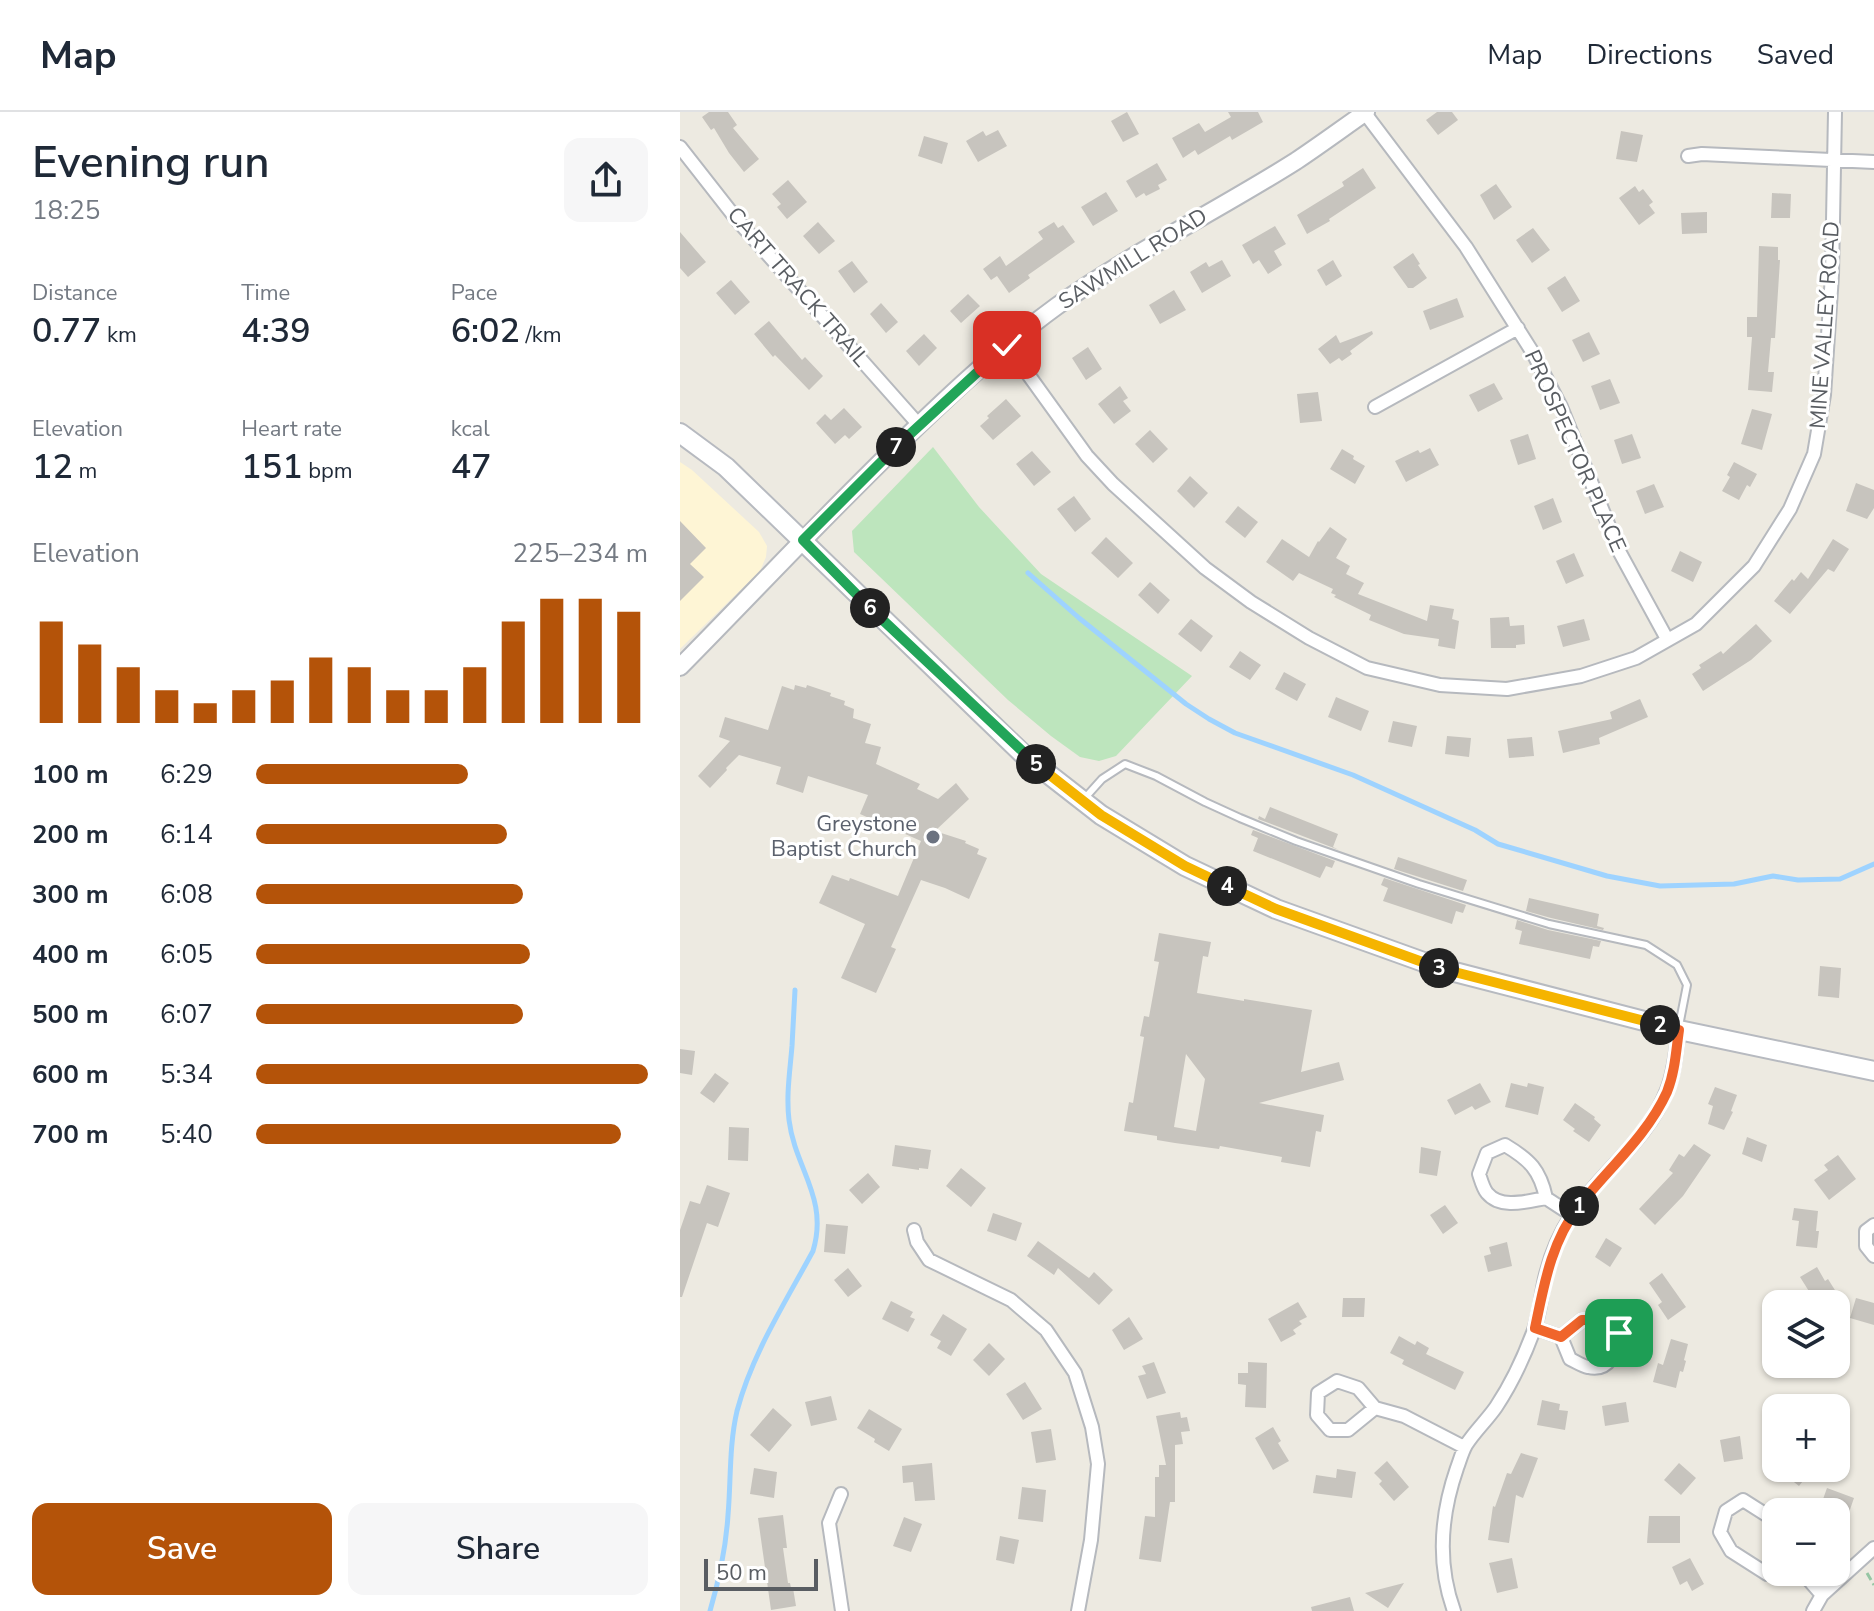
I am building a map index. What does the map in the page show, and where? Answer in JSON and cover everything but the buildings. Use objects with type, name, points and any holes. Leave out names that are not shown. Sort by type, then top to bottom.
[{"type":"main road","points":[[680,433],[726,467],[1024,755],[1101,815],[1185,866],[1276,909],[1443,969],[1679,1030],[1874,1071]]},
{"type":"street","name":"PROSPECTOR PLACE","points":[[1365,112],[1466,247],[1518,328],[1561,407],[1619,551],[1667,639]]},
{"type":"street","name":"SAWMILL ROAD","points":[[680,667],[919,425],[1007,345],[1105,274],[1296,160],[1365,112]]},
{"type":"street","name":"MINE VALLEY ROAD","points":[[1007,345],[1087,456],[1113,484],[1205,568],[1251,602],[1309,638],[1367,668],[1440,685],[1507,689],[1581,676],[1636,658],[1696,624],[1754,566],[1790,509],[1814,454],[1824,395],[1831,290],[1835,112]]},
{"type":"street","name":"CART TRACK TRAIL","points":[[680,147],[738,221],[919,425]]},
{"type":"street","points":[[1688,156],[1702,154],[1874,162]]},
{"type":"street","points":[[1375,407],[1518,328]]},
{"type":"street","points":[[1454,1611],[1443,1561],[1444,1519],[1451,1484],[1464,1447],[1513,1378],[1535,1328],[1551,1257],[1561,1233],[1598,1181],[1627,1151],[1667,1092],[1674,1069],[1679,1030]]},
{"type":"street","points":[[1546,1198],[1542,1179],[1524,1156],[1505,1145],[1487,1153],[1479,1174],[1488,1194],[1504,1203],[1546,1198],[1572,1215]]},
{"type":"street","points":[[1874,1225],[1866,1231],[1866,1246],[1874,1256]]},
{"type":"street","points":[[914,1230],[917,1242],[929,1260],[1011,1300],[1046,1330],[1075,1373],[1092,1427],[1098,1464],[1091,1540],[1078,1611]]},
{"type":"street","points":[[1535,1328],[1561,1337],[1570,1359],[1590,1368],[1605,1365],[1617,1351],[1619,1333],[1605,1320],[1582,1320],[1561,1337]]},
{"type":"street","points":[[1375,1408],[1348,1430],[1330,1430],[1317,1415],[1318,1393],[1337,1381],[1358,1388],[1375,1408],[1404,1416],[1464,1447]]},
{"type":"street","points":[[841,1494],[829,1523],[842,1611]]},
{"type":"street","points":[[1762,1512],[1743,1500],[1726,1511],[1720,1532],[1731,1551],[1762,1571]]},
{"type":"street","points":[[1813,1611],[1822,1595],[1874,1548]]},
{"type":"street","points":[[1814,1586],[1822,1595]]},
{"type":"lane","points":[[1082,801],[1102,779],[1125,764],[1296,841],[1419,884],[1549,924],[1646,945],[1677,965],[1687,985],[1679,1030]]},
{"type":"path","points":[[1867,1573],[1874,1585]]},
{"type":"shaded area","points":[[680,462],[759,532],[767,546],[760,571],[680,649]]},
{"type":"green space","points":[[933,447],[979,507],[1041,574],[1192,676],[1116,756],[1099,761],[1080,757],[1051,736],[1008,700],[854,552],[852,531]]},
{"type":"waterway","points":[[1028,573],[1079,618],[1209,719],[1235,733],[1353,775],[1475,830],[1498,844],[1607,876],[1660,886],[1734,884],[1773,876],[1798,880],[1840,879],[1874,864]]},
{"type":"waterway","points":[[710,1611],[726,1539],[731,1450],[737,1411],[751,1369],[813,1251],[817,1232],[814,1199],[792,1138],[789,1120],[795,990]]},
{"type":"place","name":"Greystone Baptist Church","points":[[933,837]]},
{"type":"route","points":[[1007,345],[919,425],[803,540],[1024,755],[1101,815],[1185,866],[1276,909],[1388,951],[1443,969],[1679,1030],[1674,1069],[1667,1092],[1627,1151],[1598,1181],[1561,1233],[1545,1278],[1535,1328],[1561,1337],[1582,1320],[1605,1320],[1619,1333]]}]
